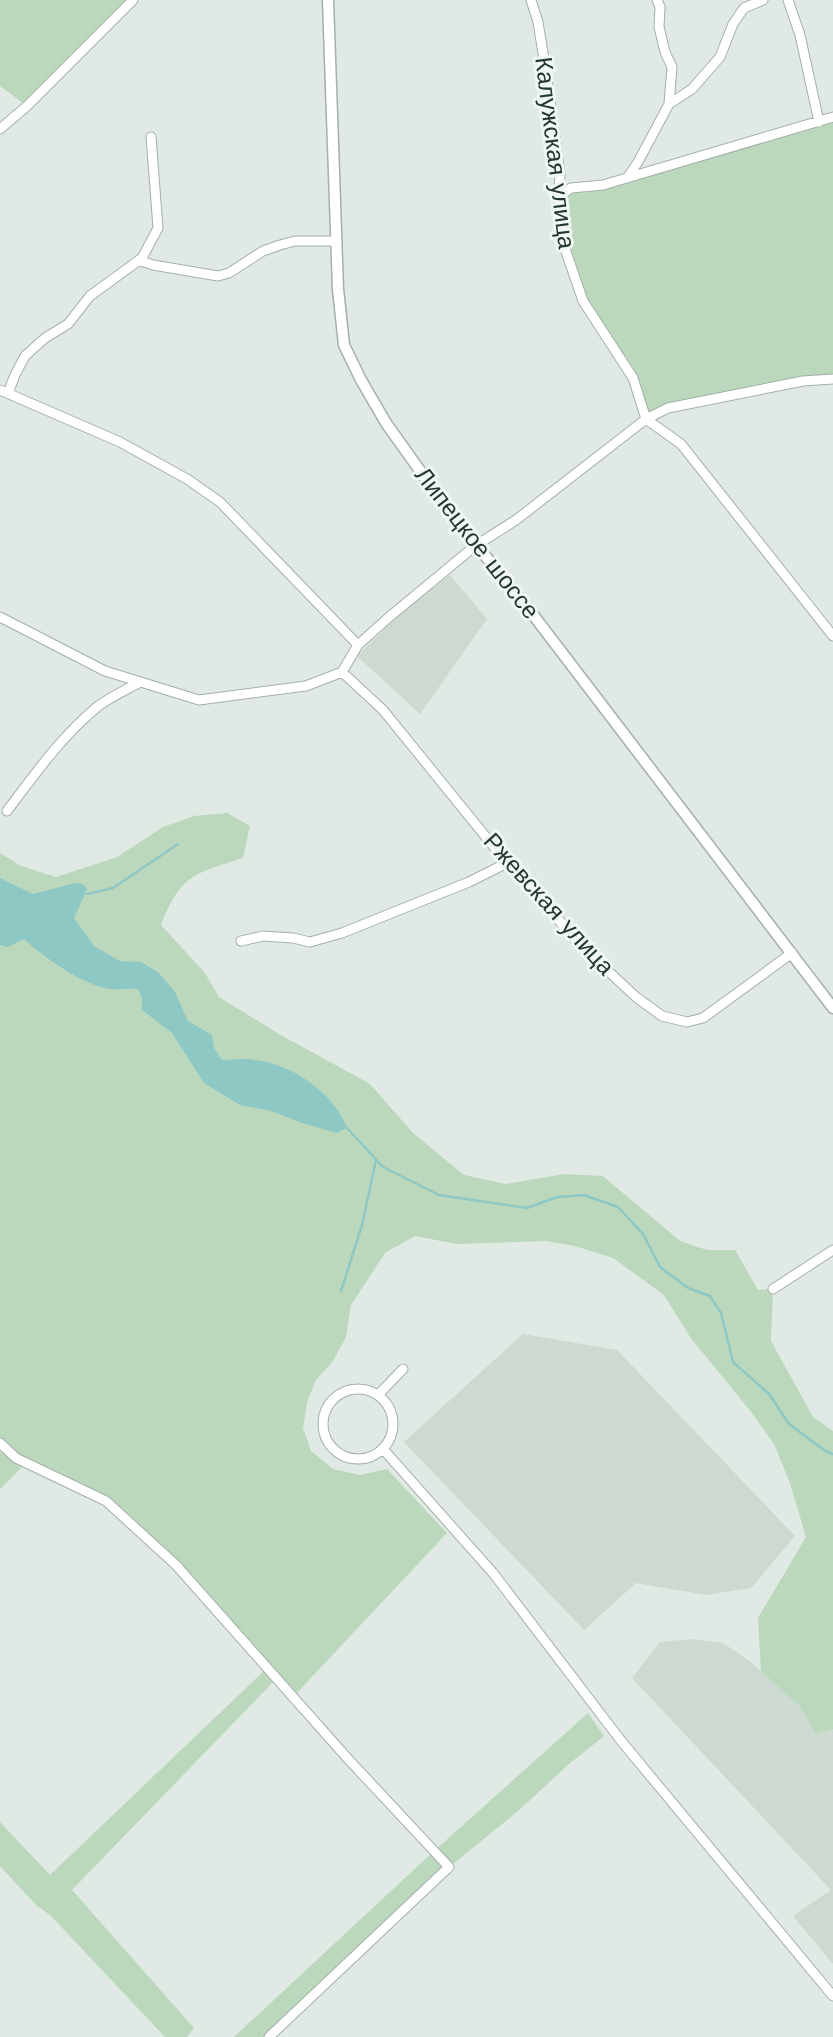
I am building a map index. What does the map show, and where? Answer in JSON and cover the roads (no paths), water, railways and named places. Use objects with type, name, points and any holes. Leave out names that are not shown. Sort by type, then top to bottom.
[{"type":"street","points":[[0,129],[27,106],[133,0]]},
{"type":"street","name":"Липецкое шоссе","points":[[328,0],[336,241],[344,345],[386,423],[475,546],[534,615],[833,1008]]},
{"type":"street","name":"Калужская улица","points":[[531,0],[538,22],[560,174],[559,196],[564,243],[583,301],[633,378],[646,419]]},
{"type":"street","points":[[627,178],[669,104],[672,67],[659,27],[660,7],[657,0]]},
{"type":"street","points":[[669,104],[692,89],[720,57],[733,24],[744,8],[763,0]]},
{"type":"street","points":[[789,0],[800,35],[819,122]]},
{"type":"street","points":[[559,196],[571,188],[603,185],[833,117]]},
{"type":"street","points":[[151,136],[158,228],[139,260],[90,296],[68,324],[45,338],[25,356],[4,392],[120,442],[198,486],[220,502],[358,645]]},
{"type":"street","points":[[139,260],[153,265],[218,276],[229,273],[263,251],[280,245],[295,241],[336,241]]},
{"type":"street","points":[[0,617],[105,671],[199,700],[306,686],[342,672],[358,645],[475,546],[516,520],[646,419],[668,408],[803,381],[833,379]]},
{"type":"street","points":[[646,419],[681,444],[833,636]]},
{"type":"street","name":"Ржевская улица","points":[[342,672],[383,710],[507,863],[578,943],[636,997],[662,1016],[687,1022],[703,1018],[792,953]]},
{"type":"street","points":[[7,811],[43,762],[71,732],[100,705],[140,682]]},
{"type":"street","points":[[241,941],[263,936],[310,942],[342,933],[469,882],[507,863]]},
{"type":"street","points":[[774,1289],[833,1250]]},
{"type":"street","points":[[378,1395],[403,1369]]},
{"type":"street","points":[[359,1389],[378,1395],[387,1404],[393,1421],[390,1439],[383,1449],[366,1458],[346,1457],[331,1446],[323,1428],[327,1408],[340,1394],[359,1389]]},
{"type":"street","points":[[0,1443],[16,1458],[106,1501],[166,1556],[449,1867],[270,2037]]},
{"type":"street","points":[[383,1449],[493,1573],[622,1742],[833,1996]]},
{"type":"water","points":[[0,878],[33,894],[75,883],[83,884],[87,889],[74,918],[94,946],[120,961],[141,962],[159,973],[175,992],[188,1021],[212,1035],[214,1048],[222,1060],[255,1060],[283,1067],[297,1074],[322,1092],[341,1115],[347,1128],[337,1133],[272,1111],[240,1105],[204,1083],[172,1033],[142,1010],[142,997],[138,989],[110,989],[88,982],[53,962],[24,939],[8,947],[0,945]]},
{"type":"waterway","points":[[87,894],[113,888],[178,844]]},
{"type":"waterway","points":[[347,1128],[383,1167],[439,1195],[527,1208],[557,1197],[584,1195],[618,1207],[643,1234],[660,1267],[688,1288],[710,1296],[721,1313],[733,1362],[769,1394],[789,1424],[833,1454]]},
{"type":"waterway","points":[[341,1291],[362,1225],[376,1160]]}]
